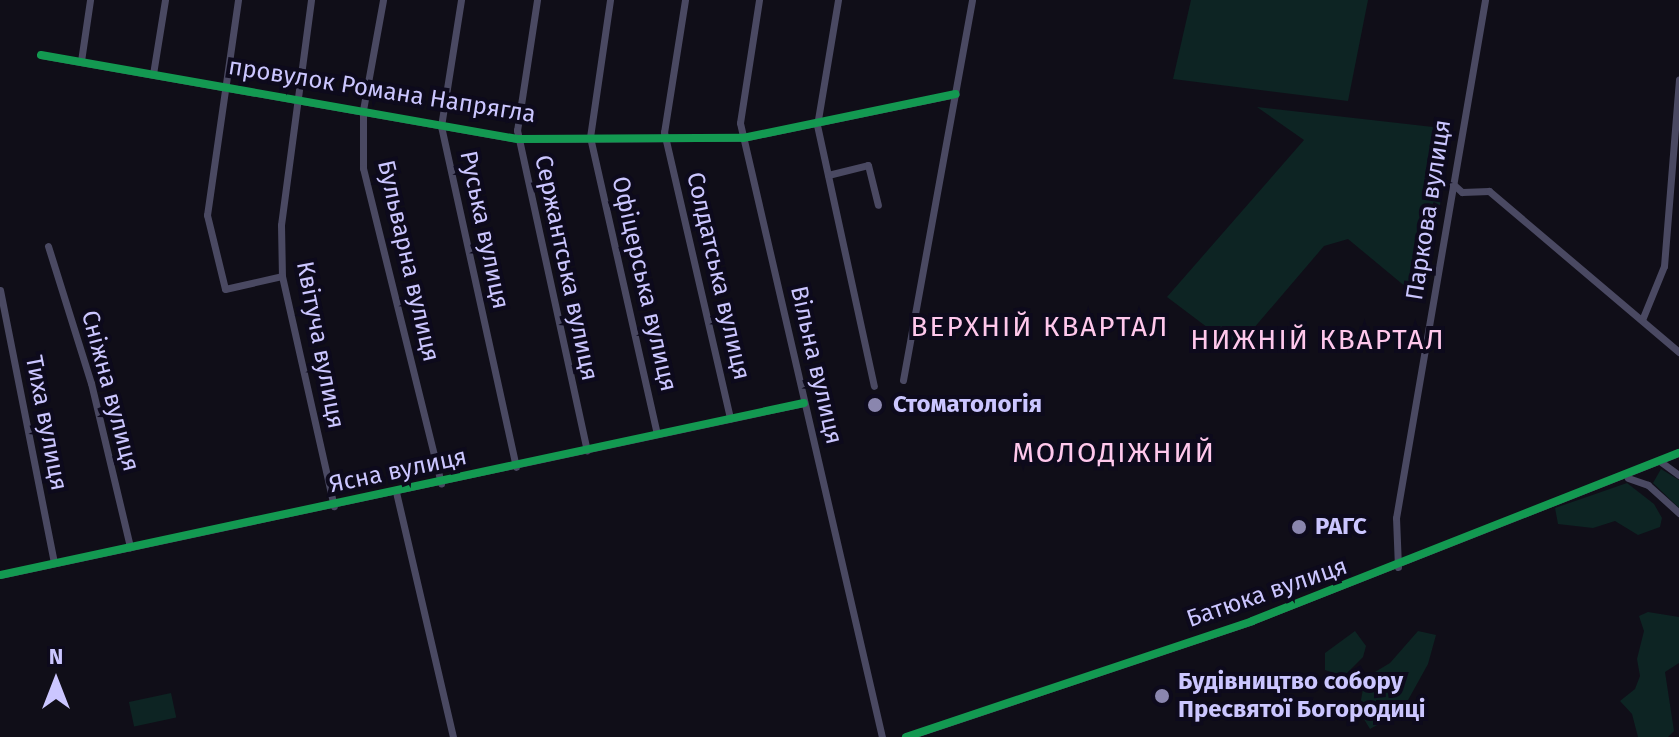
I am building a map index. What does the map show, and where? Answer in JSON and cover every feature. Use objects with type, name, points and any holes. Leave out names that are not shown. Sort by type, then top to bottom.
[{"type":"street","points":[[81,61],[90,0]]},
{"type":"street","points":[[153,74],[165,0]]},
{"type":"street","points":[[238,0],[207,201],[214,254],[225,289],[282,276]]},
{"type":"street","name":"Квітуча вулиця","points":[[311,0],[295,98],[281,225],[282,276],[334,506]]},
{"type":"street","name":"Бульварна вулиця","points":[[383,0],[363,110],[363,168],[441,483]]},
{"type":"street","name":"Руська вулиця","points":[[461,0],[441,126],[516,467]]},
{"type":"street","name":"Сержантська вулиця","points":[[537,0],[518,139],[587,450]]},
{"type":"street","name":"Офіцерська вулиця","points":[[610,0],[590,137],[657,434]]},
{"type":"street","name":"Солдатська вулиця","points":[[685,0],[667,141],[730,419]]},
{"type":"street","name":"Вільна вулиця","points":[[759,0],[740,123],[882,737]]},
{"type":"street","points":[[838,0],[817,125],[874,386]]},
{"type":"street","points":[[903,380],[972,0]]},
{"type":"street","name":"Паркова вулиця","points":[[1398,567],[1396,518],[1485,0]]},
{"type":"street","name":"провулок Романа Напрягла","points":[[41,55],[518,139],[590,137],[667,141],[743,138],[956,94]]},
{"type":"street","points":[[1642,320],[1664,266],[1679,80]]},
{"type":"street","points":[[828,175],[868,165],[878,205]]},
{"type":"street","points":[[1453,184],[1462,192],[1489,191],[1679,352]]},
{"type":"street","name":"Сніжна вулиця","points":[[48,246],[91,383],[130,547]]},
{"type":"street","name":"Тиха вулиця","points":[[0,290],[54,563]]},
{"type":"street","name":"Ясна вулиця","points":[[0,575],[804,403]]},
{"type":"street","name":"Батюка вулиця","points":[[906,737],[1398,567],[1679,453]]},
{"type":"street","points":[[1661,462],[1679,475]]},
{"type":"street","points":[[1626,477],[1648,485],[1679,513]]},
{"type":"street","points":[[396,492],[453,737]]},
{"type":"green space","points":[[1191,0],[1368,0],[1348,101],[1173,79]]},
{"type":"green space","points":[[1257,107],[1433,127],[1446,134],[1450,144],[1424,302],[1348,239],[1324,246],[1236,349],[1167,297],[1304,140]]},
{"type":"green space","points":[[1661,469],[1679,480],[1679,508],[1653,483]]},
{"type":"green space","points":[[1627,483],[1654,504],[1662,518],[1660,527],[1638,535],[1615,521],[1593,528],[1558,524],[1555,508]]},
{"type":"green space","points":[[1648,612],[1679,617],[1679,663],[1665,672],[1674,731],[1668,737],[1638,737],[1632,714],[1620,701],[1635,689],[1640,676],[1637,659],[1644,631],[1639,616]]},
{"type":"green space","points":[[1355,631],[1366,646],[1363,657],[1344,676],[1325,670],[1325,653]]},
{"type":"green space","points":[[1418,631],[1436,635],[1428,664],[1402,711],[1370,729],[1359,711],[1365,678],[1390,663]]},
{"type":"green space","points":[[171,693],[176,717],[134,726],[129,702]]},
{"type":"cycle path","points":[[41,55],[518,139],[743,138],[956,94]]},
{"type":"cycle path","points":[[0,575],[804,403]]},
{"type":"cycle path","points":[[906,737],[1252,621],[1679,453]]},
{"type":"place","name":"Стоматологія","points":[[875,405]]},
{"type":"place","name":"РАГС","points":[[1299,527]]},
{"type":"place","name":"Будівництво собору Пресвятої Богородиці","points":[[1162,696]]},
{"type":"district","name":"ВЕРХНІЙ КВАРТАЛ","points":[[1040,327]]},
{"type":"district","name":"НИЖНІЙ КВАРТАЛ","points":[[1318,340]]},
{"type":"district","name":"МОЛОДІЖНИЙ","points":[[1114,453]]}]
